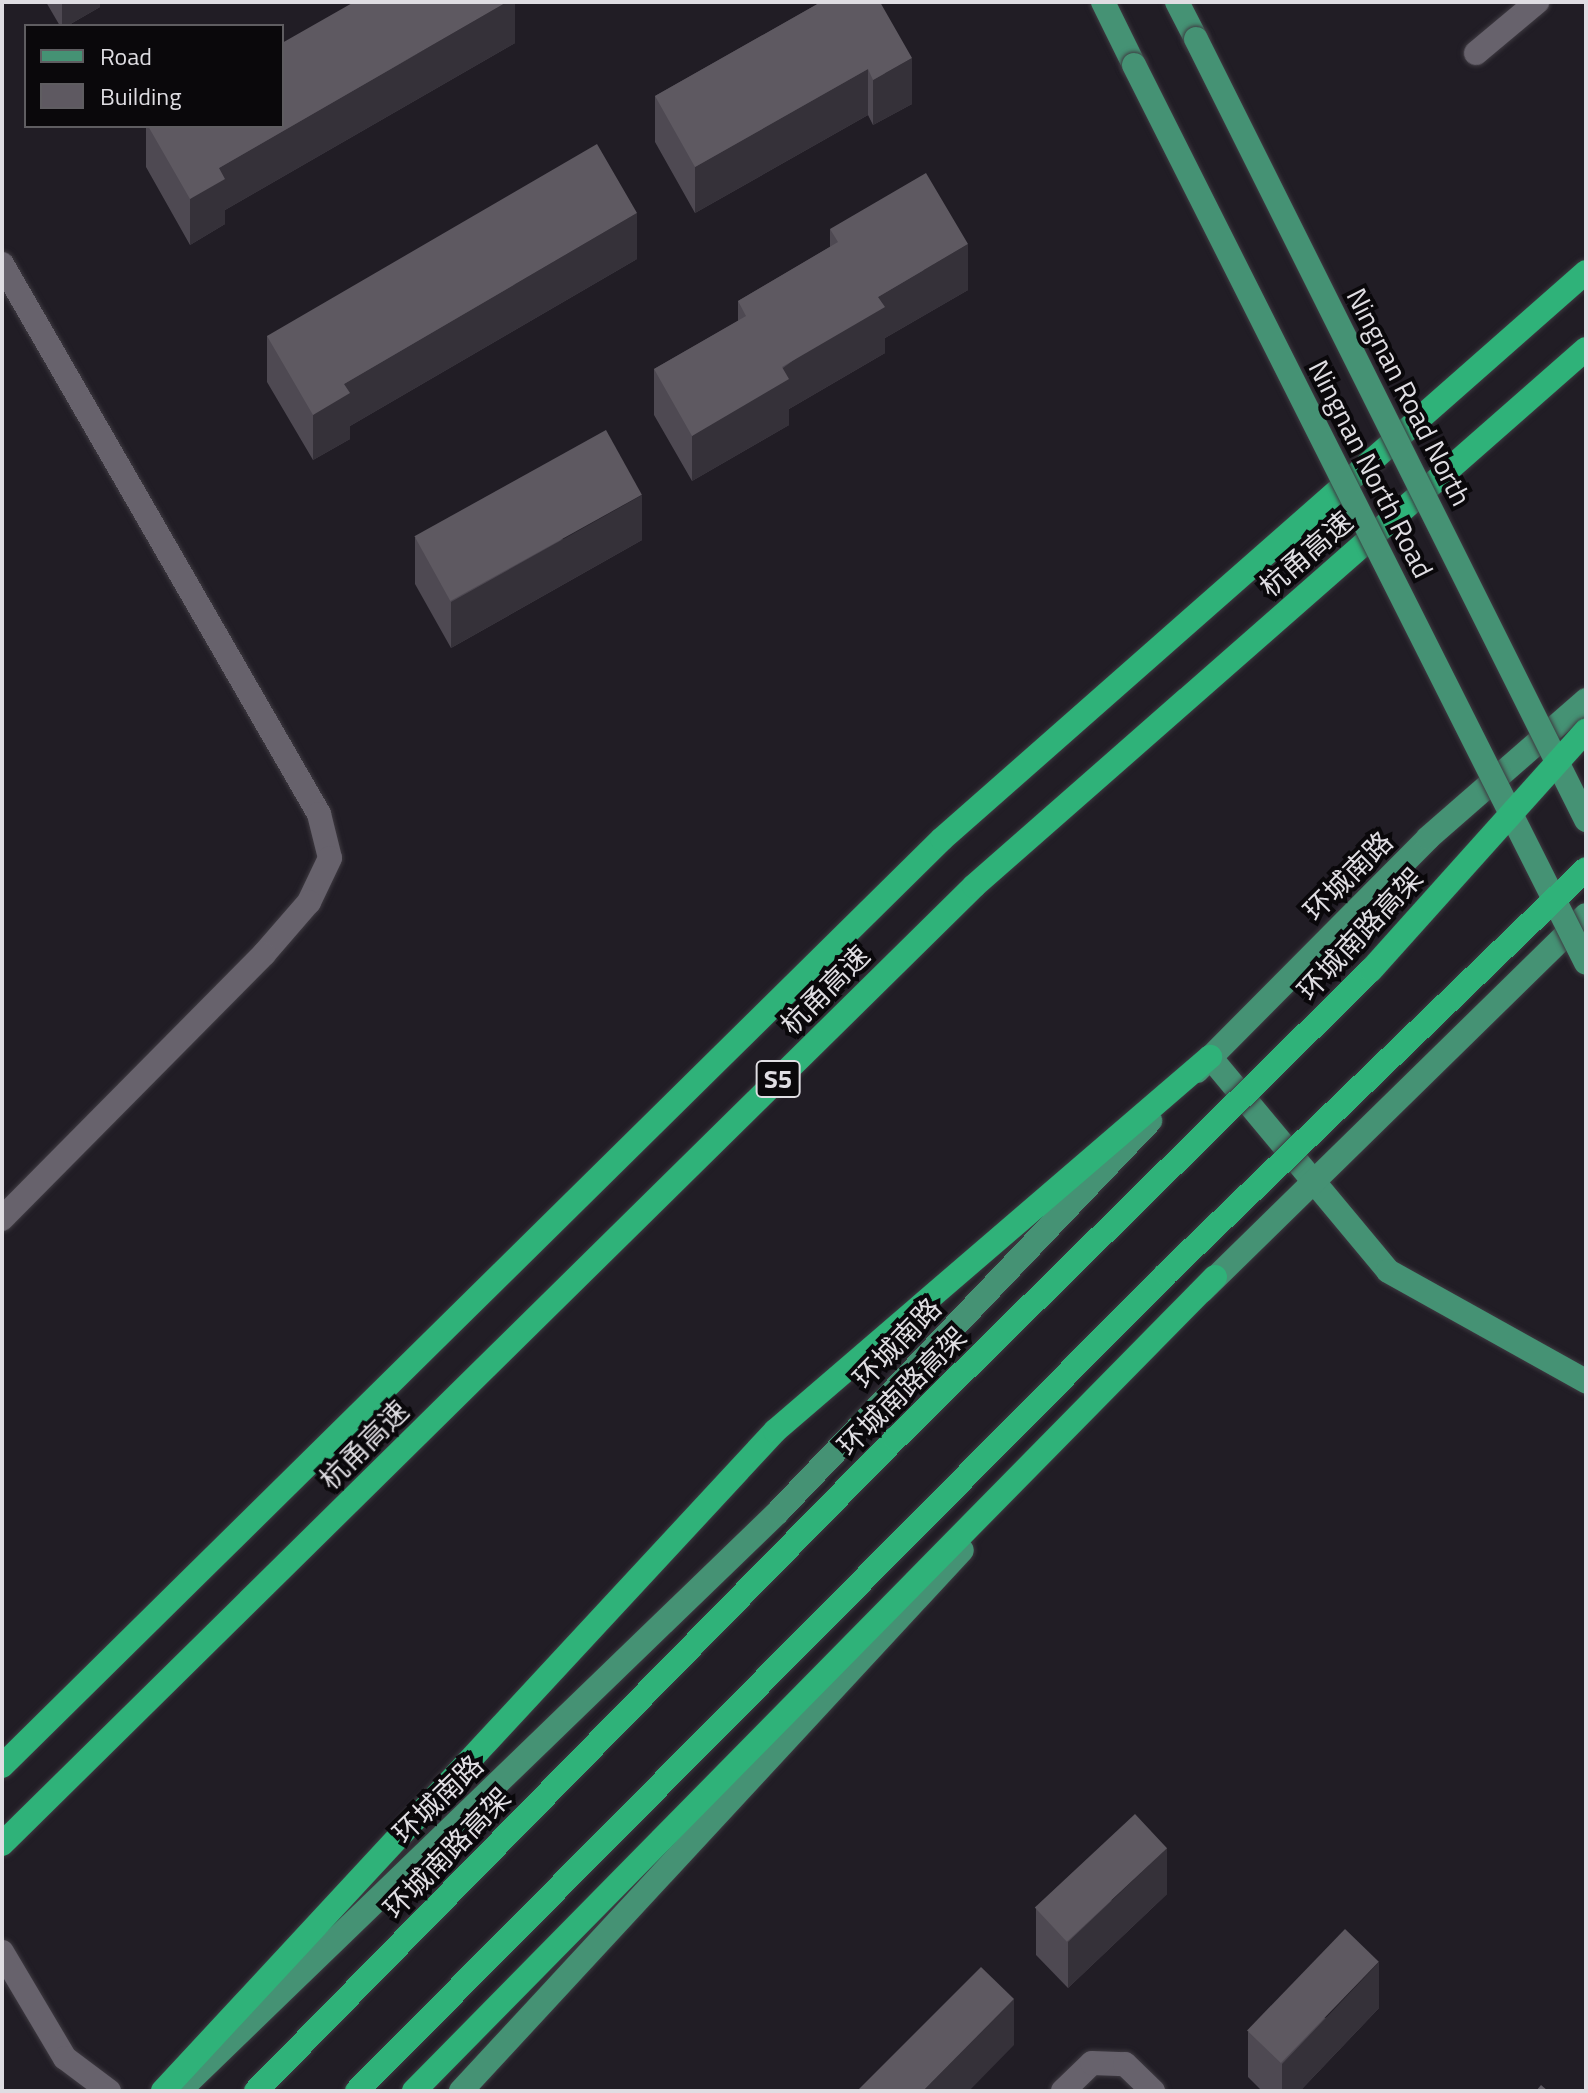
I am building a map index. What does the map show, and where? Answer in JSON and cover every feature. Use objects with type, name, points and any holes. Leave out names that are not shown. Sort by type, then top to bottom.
[{"type":"highway","name":"杭甬高速","points":[[2,1766],[942,839],[1586,272]]},
{"type":"highway","name":"杭甬高速","points":[[2,1844],[974,886],[1586,349]]},
{"type":"highway","name":"环城南路高架","points":[[256,2091],[895,1439],[1371,970],[1586,730]]},
{"type":"highway","points":[[357,2091],[1166,1274],[1586,869]]},
{"type":"highway","points":[[163,2091],[775,1431],[1210,1057]]},
{"type":"highway","points":[[414,2091],[1215,1277]]},
{"type":"main road","name":"Ningnan North Road","points":[[1103,2],[1586,963]]},
{"type":"main road","name":"Ningnan Road North","points":[[1177,2],[1586,820]]},
{"type":"main road","name":"环城南路","points":[[179,2091],[778,1512],[1210,1057],[1428,838],[1586,700]]},
{"type":"main road","points":[[461,2091],[1215,1277],[1586,915]]},
{"type":"main road","points":[[1210,1057],[1310,1184],[1388,1271],[1586,1381]]},
{"type":"street","points":[[1476,53],[1537,2]]},
{"type":"street","points":[[2,264],[319,814],[330,858],[309,902],[264,954],[2,1219]]},
{"type":"street","points":[[2,1952],[65,2058],[109,2091]]},
{"type":"street","points":[[1063,2091],[1092,2063],[1125,2064],[1153,2091]]},
{"type":"building","points":[[354,2],[507,2],[219,168],[225,179],[190,199],[149,128],[284,128],[284,42]]},
{"type":"building","points":[[821,2],[880,2],[912,58],[873,80],[868,69],[695,167],[655,96]]},
{"type":"building","points":[[597,144],[637,213],[344,384],[350,393],[313,415],[267,336]]},
{"type":"building","points":[[926,173],[968,244],[878,297],[885,307],[782,367],[789,379],[692,436],[654,369],[746,316],[738,301],[838,242],[830,229]]},
{"type":"building","points":[[606,430],[642,495],[450,601],[414,536]]},
{"type":"building","points":[[1135,1814],[1167,1848],[1067,1942],[1035,1907]]},
{"type":"building","points":[[1345,1929],[1379,1962],[1281,2063],[1247,2030]]},
{"type":"building","points":[[981,1967],[1014,1999],[923,2091],[857,2091]]}]
